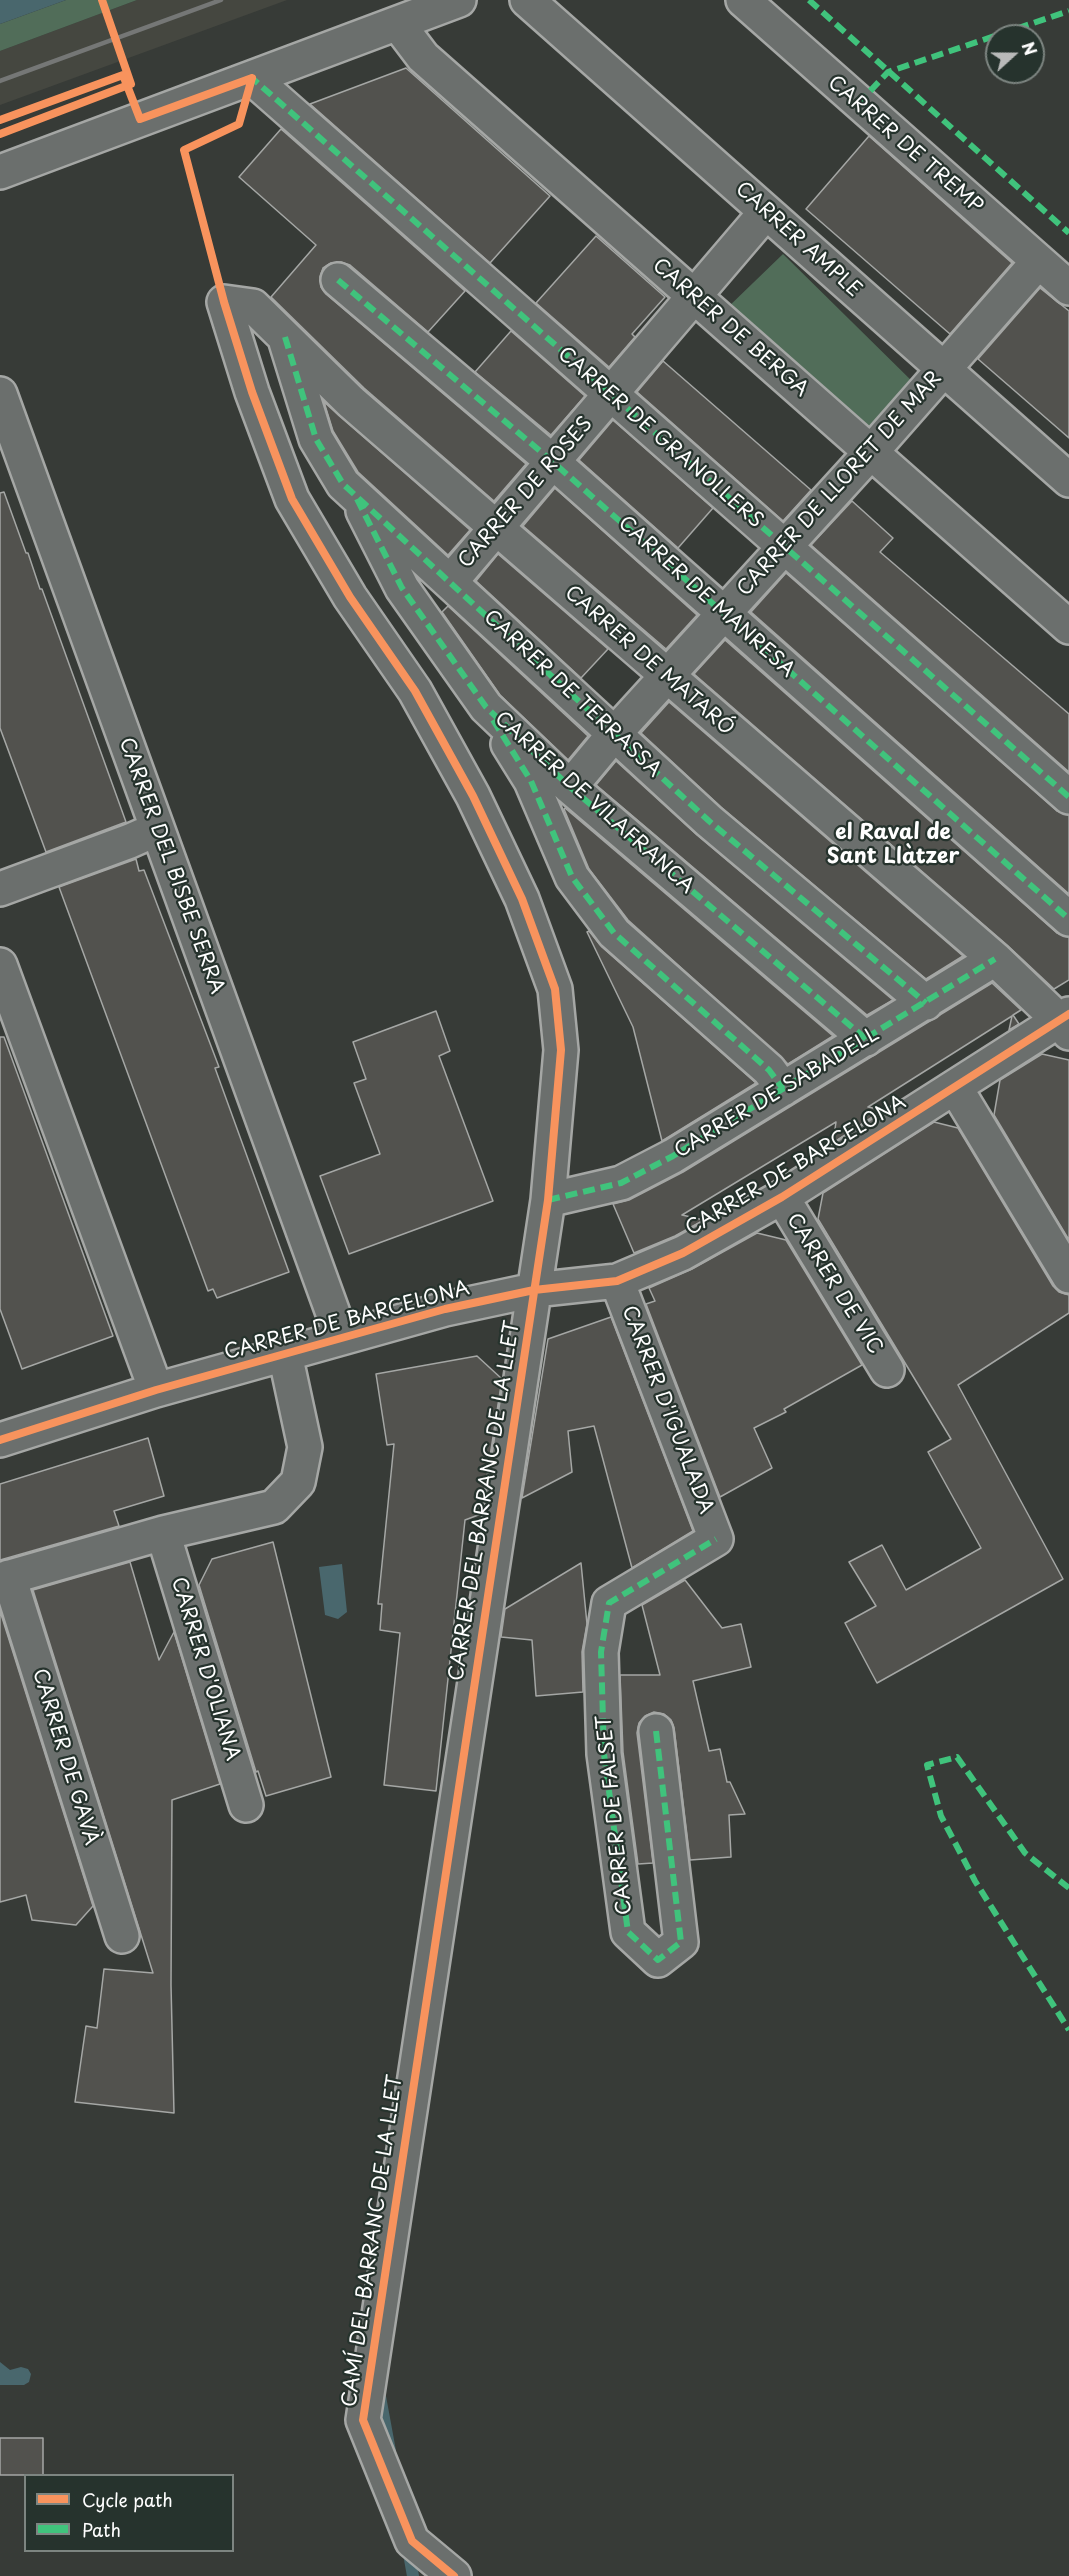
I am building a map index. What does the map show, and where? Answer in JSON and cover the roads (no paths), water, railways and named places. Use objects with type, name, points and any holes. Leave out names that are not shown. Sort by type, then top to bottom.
[{"type":"street","points":[[0,172],[459,0]]},
{"type":"street","name":"CARRER AMPLE","points":[[527,0],[1069,480]]},
{"type":"street","name":"CARRER DE TREMP","points":[[743,0],[1069,288]]},
{"type":"street","name":"CARRER DE BERGA","points":[[398,24],[423,57],[1069,627]]},
{"type":"street","name":"CARRER DE GRANOLLERS","points":[[252,78],[1069,797]]},
{"type":"street","name":"CARRER DE ROSES","points":[[450,582],[766,212]]},
{"type":"street","name":"CARRER DE LLORET DE MAR","points":[[570,787],[615,733],[871,452],[1038,261]]},
{"type":"street","name":"CARRER DE MANRESA","points":[[338,280],[553,462],[1069,919]]},
{"type":"street","name":"CARRER DE MATARÓ","points":[[224,302],[253,306],[351,402],[1066,1022]]},
{"type":"street","name":"CARRER DEL BARRANC DE LA LLET","points":[[224,302],[252,392],[292,499],[350,597],[415,691],[473,796],[522,899],[555,989],[561,1050],[548,1200],[437,1920]]},
{"type":"street","name":"CARRER DE TERRASSA","points":[[285,338],[316,439],[343,484],[709,821],[926,1003]]},
{"type":"street","name":"CARRER DEL BISBE SERRA","points":[[0,393],[342,1338]]},
{"type":"street","name":"CARRER DE VILAFRANCA","points":[[354,493],[402,588],[486,707],[570,787],[866,1039]]},
{"type":"street","points":[[486,707],[531,781],[573,877],[614,933],[769,1070],[783,1089]]},
{"type":"street","points":[[0,889],[157,829]]},
{"type":"street","name":"CARRER DE SABADELL","points":[[548,1200],[621,1183],[673,1156],[995,959]]},
{"type":"street","points":[[0,965],[156,1390]]},
{"type":"street","name":"CARRER DE BARCELONA","points":[[0,1440],[156,1390],[445,1309],[534,1290],[617,1281],[683,1254],[782,1197],[955,1087],[1066,1022]]},
{"type":"street","points":[[955,1087],[1069,1276]]},
{"type":"street","name":"CARRER DE VIC","points":[[782,1197],[887,1370]]},
{"type":"street","name":"CARRER D'IGUALADA","points":[[617,1281],[716,1539]]},
{"type":"street","points":[[4,1579],[163,1533],[274,1507],[298,1482],[305,1447],[285,1354]]},
{"type":"street","name":"CARRER D'OLIANA","points":[[163,1533],[246,1805]]},
{"type":"street","name":"CARRER DE FALSET","points":[[656,1731],[681,1942],[658,1960],[628,1932],[604,1754],[601,1652],[609,1603],[716,1539]]},
{"type":"street","name":"CARRER DE GAVÀ","points":[[4,1579],[122,1936]]},
{"type":"street","name":"CAMÍ DEL BARRANC DE LA LLET","points":[[437,1920],[363,2420],[412,2541],[454,2576]]},
{"type":"water","points":[[0,0],[66,0],[0,24]]},
{"type":"water","points":[[342,1564],[347,1612],[338,1619],[325,1615],[319,1567]]},
{"type":"water","points":[[0,2362],[10,2370],[21,2367],[28,2369],[31,2374],[29,2382],[24,2385],[0,2385]]},
{"type":"waterway","points":[[379,2391],[390,2451]]},
{"type":"waterway","points":[[408,2548],[413,2576]]},
{"type":"railway","points":[[0,81],[221,0]]},
{"type":"district","name":"el Raval de Sant Llàtzer","points":[[893,845]]}]
